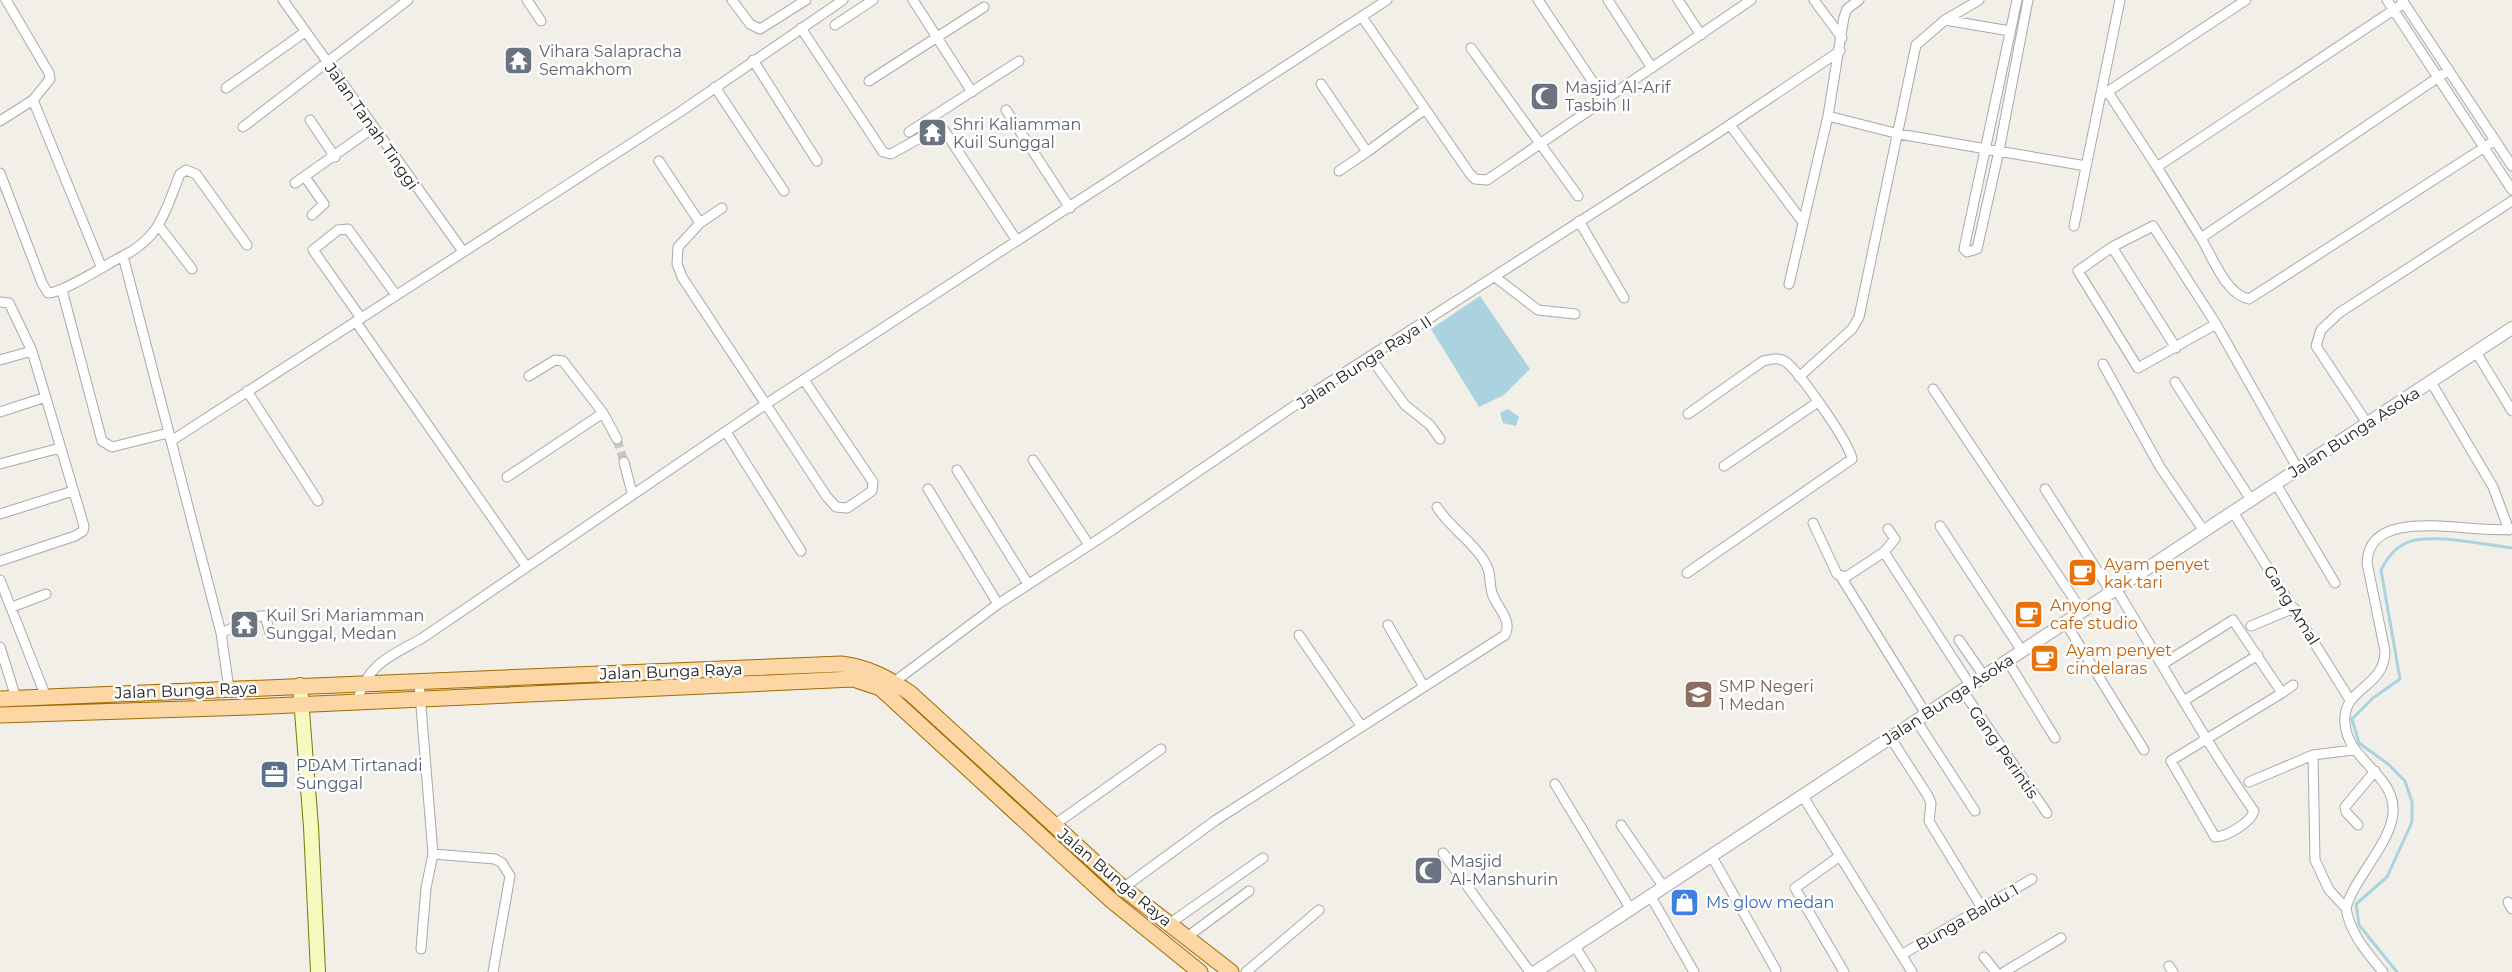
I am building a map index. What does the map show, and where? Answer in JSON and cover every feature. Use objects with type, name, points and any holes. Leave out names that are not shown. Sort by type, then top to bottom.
[{"type":"main road","name":"Jalan Bunga Raya","points":[[0,699],[841,664],[870,669],[910,693],[1123,888],[1231,972]]},
{"type":"main road","points":[[608,674],[609,689]]},
{"type":"main road","name":"Jalan Bunga Raya","points":[[0,715],[357,702],[843,678],[866,682],[884,692],[922,724],[1112,901],[1200,972]]},
{"type":"main road","points":[[300,685],[318,972]]},
{"type":"main road","points":[[1030,826],[1041,814]]},
{"type":"street","points":[[0,121],[33,100],[50,80],[49,73],[6,0]]},
{"type":"street","name":"Jalan Tanah Tinggi","points":[[283,0],[462,250]]},
{"type":"street","points":[[243,128],[408,0]]},
{"type":"street","points":[[527,0],[541,21]]},
{"type":"street","points":[[732,0],[750,24],[760,29],[806,0]]},
{"type":"street","points":[[62,290],[102,441],[112,447],[170,437],[358,320],[715,87],[843,0]]},
{"type":"street","points":[[835,25],[873,0]]},
{"type":"street","points":[[913,0],[972,92]]},
{"type":"street","points":[[357,702],[362,683],[381,662],[422,639],[632,493],[766,404],[1387,0]]},
{"type":"street","points":[[1538,0],[1605,100]]},
{"type":"street","points":[[1608,0],[1652,68]]},
{"type":"street","points":[[1678,0],[1701,35]]},
{"type":"street","points":[[1362,16],[1424,110],[1476,179],[1487,180],[1751,0]]},
{"type":"street","points":[[1814,0],[1842,38]]},
{"type":"street","points":[[1789,284],[1828,116],[1844,17],[1847,9],[1859,0]]},
{"type":"street","points":[[1799,377],[1857,324],[1899,134],[1914,50],[1919,41],[1946,20],[1979,0]]},
{"type":"street","points":[[2017,0],[1964,249],[1971,253],[1977,249],[1999,151],[2028,0]]},
{"type":"street","points":[[2074,226],[2104,94],[2120,0]]},
{"type":"street","points":[[2104,94],[2246,0]]},
{"type":"street","points":[[2387,0],[2512,190]]},
{"type":"street","points":[[2157,167],[2393,10],[2403,1],[2512,166]]},
{"type":"street","points":[[869,81],[984,7]]},
{"type":"street","points":[[1946,20],[2010,32]]},
{"type":"street","points":[[801,28],[883,152],[891,154],[936,129],[944,130],[1017,241]]},
{"type":"street","points":[[226,88],[305,32]]},
{"type":"street","points":[[1471,48],[1578,196]]},
{"type":"street","name":"Jalan Bunga Raya II","points":[[894,682],[998,604],[1370,357],[1730,125],[1840,51]]},
{"type":"street","points":[[753,60],[817,161]]},
{"type":"street","points":[[909,132],[1019,61]]},
{"type":"street","points":[[2201,238],[2449,70]]},
{"type":"street","points":[[1321,84],[1366,152]]},
{"type":"street","points":[[715,87],[784,191]]},
{"type":"street","points":[[2104,94],[2157,167],[2228,283],[2241,298],[2248,299],[2494,141]]},
{"type":"street","points":[[33,100],[101,266]]},
{"type":"street","points":[[1006,110],[1070,208]]},
{"type":"street","points":[[1339,171],[1424,110]]},
{"type":"street","points":[[1828,116],[1899,134],[2086,166]]},
{"type":"street","points":[[310,120],[335,156]]},
{"type":"street","points":[[1730,125],[1802,221]]},
{"type":"street","points":[[295,183],[373,128]]},
{"type":"street","points":[[659,161],[700,223]]},
{"type":"street","points":[[0,173],[42,283],[48,293],[62,290],[145,243],[159,226],[180,174],[186,170],[196,174],[247,245]]},
{"type":"street","points":[[305,177],[324,204],[312,215]]},
{"type":"street","points":[[2367,423],[2316,346],[2321,330],[2339,313],[2512,201]]},
{"type":"street","points":[[722,208],[700,223],[678,247],[677,264],[682,277],[831,503],[842,509],[847,508],[872,491],[873,482],[804,380]]},
{"type":"street","points":[[1579,221],[1624,298]]},
{"type":"street","points":[[159,226],[192,269]]},
{"type":"street","points":[[2216,324],[2140,368],[2136,367],[2079,274],[2079,268],[2112,247],[2153,226],[2216,324],[2298,469]]},
{"type":"street","points":[[396,295],[348,229],[338,230],[313,250],[358,320],[526,566]]},
{"type":"street","points":[[2112,247],[2176,348]]},
{"type":"street","points":[[123,256],[221,633],[229,689]]},
{"type":"street","points":[[1495,277],[1538,310],[1575,314]]},
{"type":"street","points":[[0,302],[9,303],[32,351],[84,526],[83,531],[75,536],[0,561]]},
{"type":"street","name":"Jalan Bunga Asoka","points":[[1535,972],[2512,328]]},
{"type":"street","points":[[0,360],[32,351]]},
{"type":"street","points":[[2476,352],[2512,411]]},
{"type":"street","points":[[1370,357],[1405,405],[1430,425],[1440,440]]},
{"type":"street","points":[[1687,573],[1850,462],[1852,455],[1799,377],[1785,361],[1776,358],[1763,361],[1688,414]]},
{"type":"street","points":[[529,376],[555,360],[563,361],[603,413],[617,438]]},
{"type":"street","points":[[2103,364],[2160,467],[2204,531]]},
{"type":"street","points":[[2175,382],[2251,500]]},
{"type":"street","points":[[2346,909],[2393,815],[2392,796],[2375,771],[2353,750],[2344,722],[2349,700],[2376,677],[2385,662],[2367,552],[2374,539],[2396,528],[2511,530],[2493,487],[2431,382]]},
{"type":"street","points":[[1933,389],[2082,611]]},
{"type":"street","points":[[247,391],[318,501]]},
{"type":"street","points":[[0,412],[46,397]]},
{"type":"street","points":[[1724,466],[1818,402]]},
{"type":"street","points":[[507,477],[603,413]]},
{"type":"street","points":[[726,432],[801,551]]},
{"type":"street","points":[[0,464],[60,448]]},
{"type":"street","points":[[1033,460],[1089,545]]},
{"type":"street","points":[[624,462],[632,493]]},
{"type":"street","points":[[957,470],[1028,584]]},
{"type":"street","points":[[2276,484],[2336,583]]},
{"type":"street","points":[[928,489],[998,604]]},
{"type":"street","points":[[2045,489],[2163,664],[2208,738],[2254,811],[2253,816],[2226,835],[2215,837],[2170,763],[2208,738],[2282,693],[2293,685]]},
{"type":"street","points":[[0,514],[73,491]]},
{"type":"street","points":[[1123,888],[1216,820],[1505,635],[1508,628],[1492,594],[1492,581],[1486,565],[1466,537],[1444,518],[1437,507]]},
{"type":"street","name":"Gang Amal","points":[[2233,512],[2349,700]]},
{"type":"street","points":[[1813,523],[1837,574],[1841,577],[1975,811]]},
{"type":"street","points":[[1940,526],[2022,651]]},
{"type":"street","points":[[1841,577],[1846,577],[1884,552],[1895,539],[1888,529]]},
{"type":"street","name":"Gang Perintis","points":[[1884,552],[1966,688],[2047,813]]},
{"type":"street","points":[[0,580],[46,697]]},
{"type":"street","points":[[12,607],[46,594]]},
{"type":"street","points":[[2251,626],[2294,608]]},
{"type":"street","points":[[221,633],[260,616],[265,616],[270,633]]},
{"type":"street","points":[[2163,664],[2233,620],[2282,693]]},
{"type":"street","points":[[2065,622],[2144,750]]},
{"type":"street","points":[[1388,625],[1424,687]]},
{"type":"street","points":[[1299,635],[1362,727]]},
{"type":"street","points":[[1959,640],[1984,676]]},
{"type":"street","points":[[0,647],[16,698]]},
{"type":"street","points":[[2185,700],[2258,655]]},
{"type":"street","points":[[2007,660],[2055,738]]},
{"type":"street","points":[[419,682],[433,854],[426,888],[421,949]]},
{"type":"street","points":[[1890,737],[1928,796],[1931,803],[1929,821],[1983,908]]},
{"type":"street","points":[[1054,825],[1161,749]]},
{"type":"street","points":[[2249,782],[2313,755],[2353,750]]},
{"type":"street","points":[[2313,755],[2315,860],[2329,890],[2346,909],[2353,930],[2383,972]]},
{"type":"street","points":[[2358,825],[2346,812],[2345,807],[2375,771]]},
{"type":"street","points":[[1555,784],[1630,908]]},
{"type":"street","points":[[1802,795],[1912,972]]},
{"type":"street","points":[[1621,825],[1663,886]]},
{"type":"street","points":[[1443,853],[1530,972]]},
{"type":"street","points":[[433,854],[495,859],[502,863],[510,876],[493,972]]},
{"type":"street","points":[[1711,855],[1776,970]]},
{"type":"street","points":[[1840,856],[1795,888],[1844,972]]},
{"type":"street","points":[[1169,924],[1263,858]]},
{"type":"street","name":"Bunga Baldu 1","points":[[1901,955],[2032,879]]},
{"type":"street","points":[[1187,937],[1249,891]]},
{"type":"street","points":[[1650,895],[1694,972]]},
{"type":"street","points":[[1246,972],[1319,910]]},
{"type":"street","points":[[2004,972],[2061,938]]},
{"type":"street","points":[[1574,945],[1591,972]]},
{"type":"street","points":[[1984,957],[1996,972]]},
{"type":"water","points":[[1480,296],[1530,369],[1504,395],[1479,407],[1431,329]]},
{"type":"water","points":[[1508,409],[1519,417],[1516,426],[1503,423],[1500,413]]},
{"type":"waterway","points":[[2397,972],[2359,925],[2356,904],[2387,877],[2412,822],[2412,802],[2405,781],[2388,764],[2359,743],[2352,719],[2373,698],[2400,679],[2381,570],[2397,548],[2416,540],[2443,539],[2512,548]]},
{"type":"tunnel","points":[[617,439],[624,462]]},
{"type":"place","name":"Vihara Salapracha Semakhom","points":[[518,60]]},
{"type":"place","name":"Masjid Al-Arif Tasbih II","points":[[1544,96]]},
{"type":"place","name":"Shri Kaliamman Kuil Sunggal","points":[[932,133]]},
{"type":"place","name":"Ayam penyet kak tari","points":[[2083,573]]},
{"type":"place","name":"Anyong cafe studio","points":[[2029,614]]},
{"type":"place","name":"Kuil Sri Mariamman Sunggal, Medan","points":[[245,624]]},
{"type":"place","name":"Ayam penyet cindelaras","points":[[2045,659]]},
{"type":"place","name":"SMP Negeri 1 Medan","points":[[1698,695]]},
{"type":"place","name":"PDAM Tirtanadi Sunggal","points":[[275,774]]},
{"type":"place","name":"Masjid Al-Manshurin","points":[[1429,870]]},
{"type":"place","name":"Ms glow medan","points":[[1685,902]]}]
